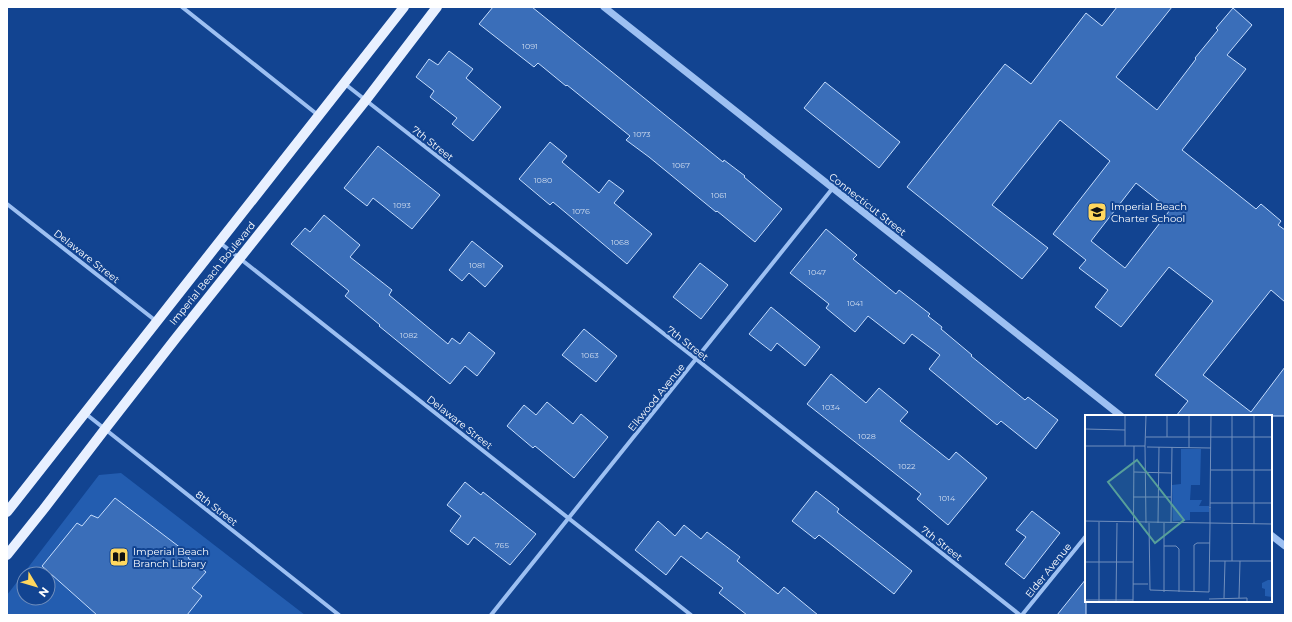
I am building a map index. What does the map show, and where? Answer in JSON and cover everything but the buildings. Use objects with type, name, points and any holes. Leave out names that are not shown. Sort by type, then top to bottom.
[{"type":"main road","name":"Imperial Beach Boulevard","points":[[7,512],[404,7]]},
{"type":"main road","name":"Imperial Beach Boulevard","points":[[7,555],[366,100],[437,7]]},
{"type":"street","points":[[182,7],[319,115]]},
{"type":"street","name":"Connecticut Street","points":[[604,7],[832,189],[1120,415]]},
{"type":"street","name":"7th Street","points":[[344,84],[1021,615]]},
{"type":"street","name":"Elkwood Avenue","points":[[491,615],[832,189]]},
{"type":"street","name":"Delaware Street","points":[[7,204],[157,322]]},
{"type":"street","name":"Delaware Street","points":[[219,242],[691,615]]},
{"type":"street","name":"8th Street","points":[[85,413],[339,615]]},
{"type":"street","points":[[1272,536],[1285,546]]},
{"type":"street","name":"Elder Avenue","points":[[1021,615],[1085,537]]},
{"type":"shaded area","points":[[121,473],[305,615],[7,615],[7,595],[16,583],[16,606],[56,606],[56,566],[29,566],[99,475]]},
{"type":"place","name":"Imperial Beach Charter School","points":[[1097,212]]},
{"type":"place","name":"Imperial Beach Branch Library","points":[[119,557]]}]
